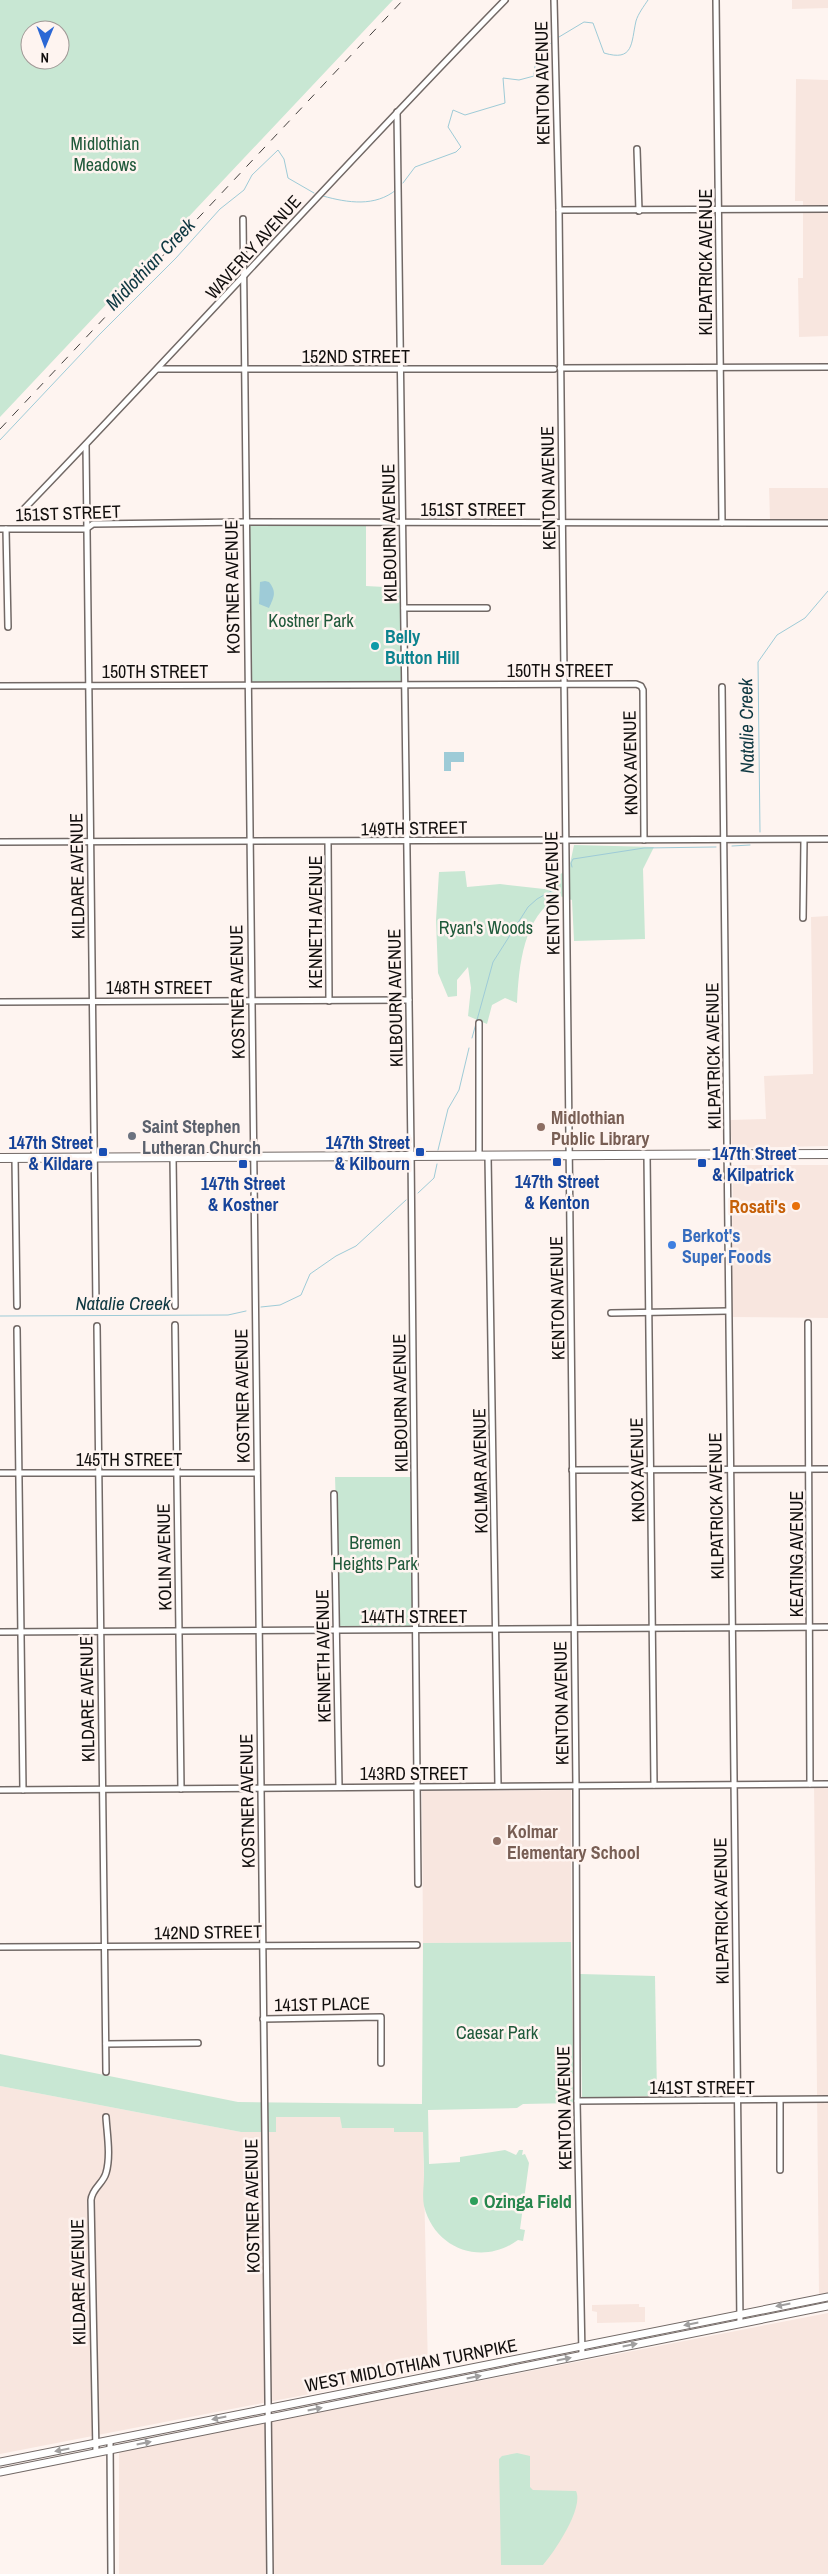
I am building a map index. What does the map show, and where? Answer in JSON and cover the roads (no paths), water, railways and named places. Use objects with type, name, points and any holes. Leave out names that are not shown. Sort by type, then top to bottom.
[{"type":"main road","points":[[0,1158],[828,1154]]},
{"type":"main road","name":"WEST MIDLOTHIAN TURNPIKE","points":[[0,2462],[828,2296]]},
{"type":"main road","name":"WEST MIDLOTHIAN TURNPIKE","points":[[0,2472],[828,2306]]},
{"type":"street","name":"WAVERLY AVENUE","points":[[21,512],[243,279],[397,112],[505,0]]},
{"type":"street","name":"KENTON AVENUE","points":[[554,0],[559,210],[557,368],[562,523],[566,840],[576,1786],[577,2101],[582,2355]]},
{"type":"street","name":"KILPATRICK AVENUE","points":[[716,0],[722,523]]},
{"type":"street","name":"KILBOURN AVENUE","points":[[397,112],[411,1156],[418,1884]]},
{"type":"street","points":[[637,149],[639,211]]},
{"type":"street","points":[[559,210],[828,209]]},
{"type":"street","name":"KOSTNER AVENUE","points":[[243,218],[248,842],[270,2574]]},
{"type":"street","name":"152ND STREET","points":[[158,369],[828,367]]},
{"type":"street","name":"KILDARE AVENUE","points":[[86,445],[96,1307]]},
{"type":"street","name":"151ST STREET","points":[[0,529],[86,529],[94,524],[245,522],[828,523]]},
{"type":"street","points":[[6,529],[8,627]]},
{"type":"street","points":[[404,608],[487,608]]},
{"type":"street","name":"150TH STREET","points":[[0,686],[564,684],[641,686]]},
{"type":"street","name":"KNOX AVENUE","points":[[641,686],[643,690],[644,840]]},
{"type":"street","name":"KILPATRICK AVENUE","points":[[722,687],[736,2100],[740,2323]]},
{"type":"street","name":"149TH STREET","points":[[0,842],[828,839]]},
{"type":"street","points":[[803,918],[804,840]]},
{"type":"street","name":"KENNETH AVENUE","points":[[328,842],[329,1000]]},
{"type":"street","name":"148TH STREET","points":[[0,1002],[409,1000]]},
{"type":"street","name":"KOLMAR AVENUE","points":[[479,1023],[496,1629],[498,1786]]},
{"type":"street","name":"KNOX AVENUE","points":[[648,1155],[654,1785]]},
{"type":"street","points":[[173,1157],[175,1306]]},
{"type":"street","points":[[15,1158],[17,1306]]},
{"type":"street","points":[[611,1313],[728,1311]]},
{"type":"street","name":"KEATING AVENUE","points":[[808,1323],[810,1784]]},
{"type":"street","name":"KOLIN AVENUE","points":[[175,1325],[181,1789]]},
{"type":"street","name":"KILDARE AVENUE","points":[[96,1326],[106,2072]]},
{"type":"street","points":[[18,1329],[23,1790]]},
{"type":"street","points":[[572,1470],[828,1469]]},
{"type":"street","name":"145TH STREET","points":[[0,1474],[257,1473]]},
{"type":"street","name":"KENNETH AVENUE","points":[[334,1494],[340,1788]]},
{"type":"street","name":"144TH STREET","points":[[0,1632],[828,1627]]},
{"type":"street","name":"143RD STREET","points":[[0,1790],[828,1784]]},
{"type":"street","name":"142ND STREET","points":[[0,1947],[416,1945]]},
{"type":"street","name":"141ST PLACE","points":[[264,2019],[380,2017],[381,2063]]},
{"type":"street","points":[[106,2044],[198,2043]]},
{"type":"street","points":[[780,2100],[780,2170]]},
{"type":"street","name":"141ST STREET","points":[[577,2101],[828,2100]]},
{"type":"street","name":"KILDARE AVENUE","points":[[96,2452],[91,2200],[92,2192],[102,2181],[106,2172],[106,2117]]},
{"type":"street","points":[[110,2441],[112,2574]]},
{"type":"water","points":[[260,582],[269,582],[274,592],[269,608],[259,604]]},
{"type":"water","points":[[444,752],[464,752],[464,762],[451,762],[451,771],[444,771]]},
{"type":"waterway","name":"Midlothian Creek","points":[[559,37],[584,22],[593,23],[604,53],[614,55],[626,53],[632,43],[637,18],[648,0]]},
{"type":"waterway","name":"Midlothian Creek","points":[[403,183],[415,167],[456,152],[461,147],[448,127],[453,110],[465,115],[505,103],[503,78],[519,80],[534,76],[538,57],[551,43]]},
{"type":"waterway","name":"Midlothian Creek","points":[[0,440],[99,335],[176,258],[220,209],[244,190],[252,175],[278,150],[284,159],[288,178],[314,193]]},
{"type":"waterway","name":"Midlothian Creek","points":[[323,196],[361,202],[379,199],[396,190]]},
{"type":"waterway","name":"Natalie Creek","points":[[760,832],[758,662],[777,635],[805,618],[828,591]]},
{"type":"waterway","name":"Natalie Creek","points":[[732,846],[750,845]]},
{"type":"waterway","name":"Natalie Creek","points":[[572,867],[573,859],[644,848],[716,847]]},
{"type":"waterway","name":"Natalie Creek","points":[[472,1038],[493,962],[528,907],[537,899],[553,890]]},
{"type":"waterway","name":"Natalie Creek","points":[[438,1150],[448,1109],[459,1090],[469,1048]]},
{"type":"waterway","name":"Natalie Creek","points":[[418,1193],[434,1178],[437,1164]]},
{"type":"waterway","name":"Natalie Creek","points":[[261,1307],[280,1305],[301,1295],[310,1274],[336,1256],[356,1246],[406,1200]]},
{"type":"waterway","name":"Natalie Creek","points":[[0,1316],[228,1315],[246,1311]]},
{"type":"railway","points":[[0,429],[403,0]]},
{"type":"place","name":"Belly Button Hill","points":[[375,646]]},
{"type":"place","name":"Midlothian Public Library","points":[[541,1127]]},
{"type":"place","name":"Saint Stephen Lutheran Church","points":[[132,1136]]},
{"type":"place","name":"147th Street & Kildare","points":[[103,1152]]},
{"type":"place","name":"147th Street & Kilbourn","points":[[420,1152]]},
{"type":"place","name":"147th Street & Kenton","points":[[557,1162]]},
{"type":"place","name":"147th Street & Kilpatrick","points":[[702,1163]]},
{"type":"place","name":"147th Street & Kostner","points":[[243,1164]]},
{"type":"place","name":"Rosati's","points":[[796,1206]]},
{"type":"place","name":"Berkot's Super Foods","points":[[672,1245]]},
{"type":"place","name":"Kolmar Elementary School","points":[[497,1841]]},
{"type":"place","name":"Ozinga Field","points":[[474,2201]]},
{"type":"park label","name":"Midlothian Meadows","points":[[105,153]]},
{"type":"park label","name":"Kostner Park","points":[[311,620]]},
{"type":"park label","name":"Ryan's Woods","points":[[486,927]]},
{"type":"park label","name":"Bremen Heights Park","points":[[375,1552]]},
{"type":"park label","name":"Caesar Park","points":[[497,2032]]}]
